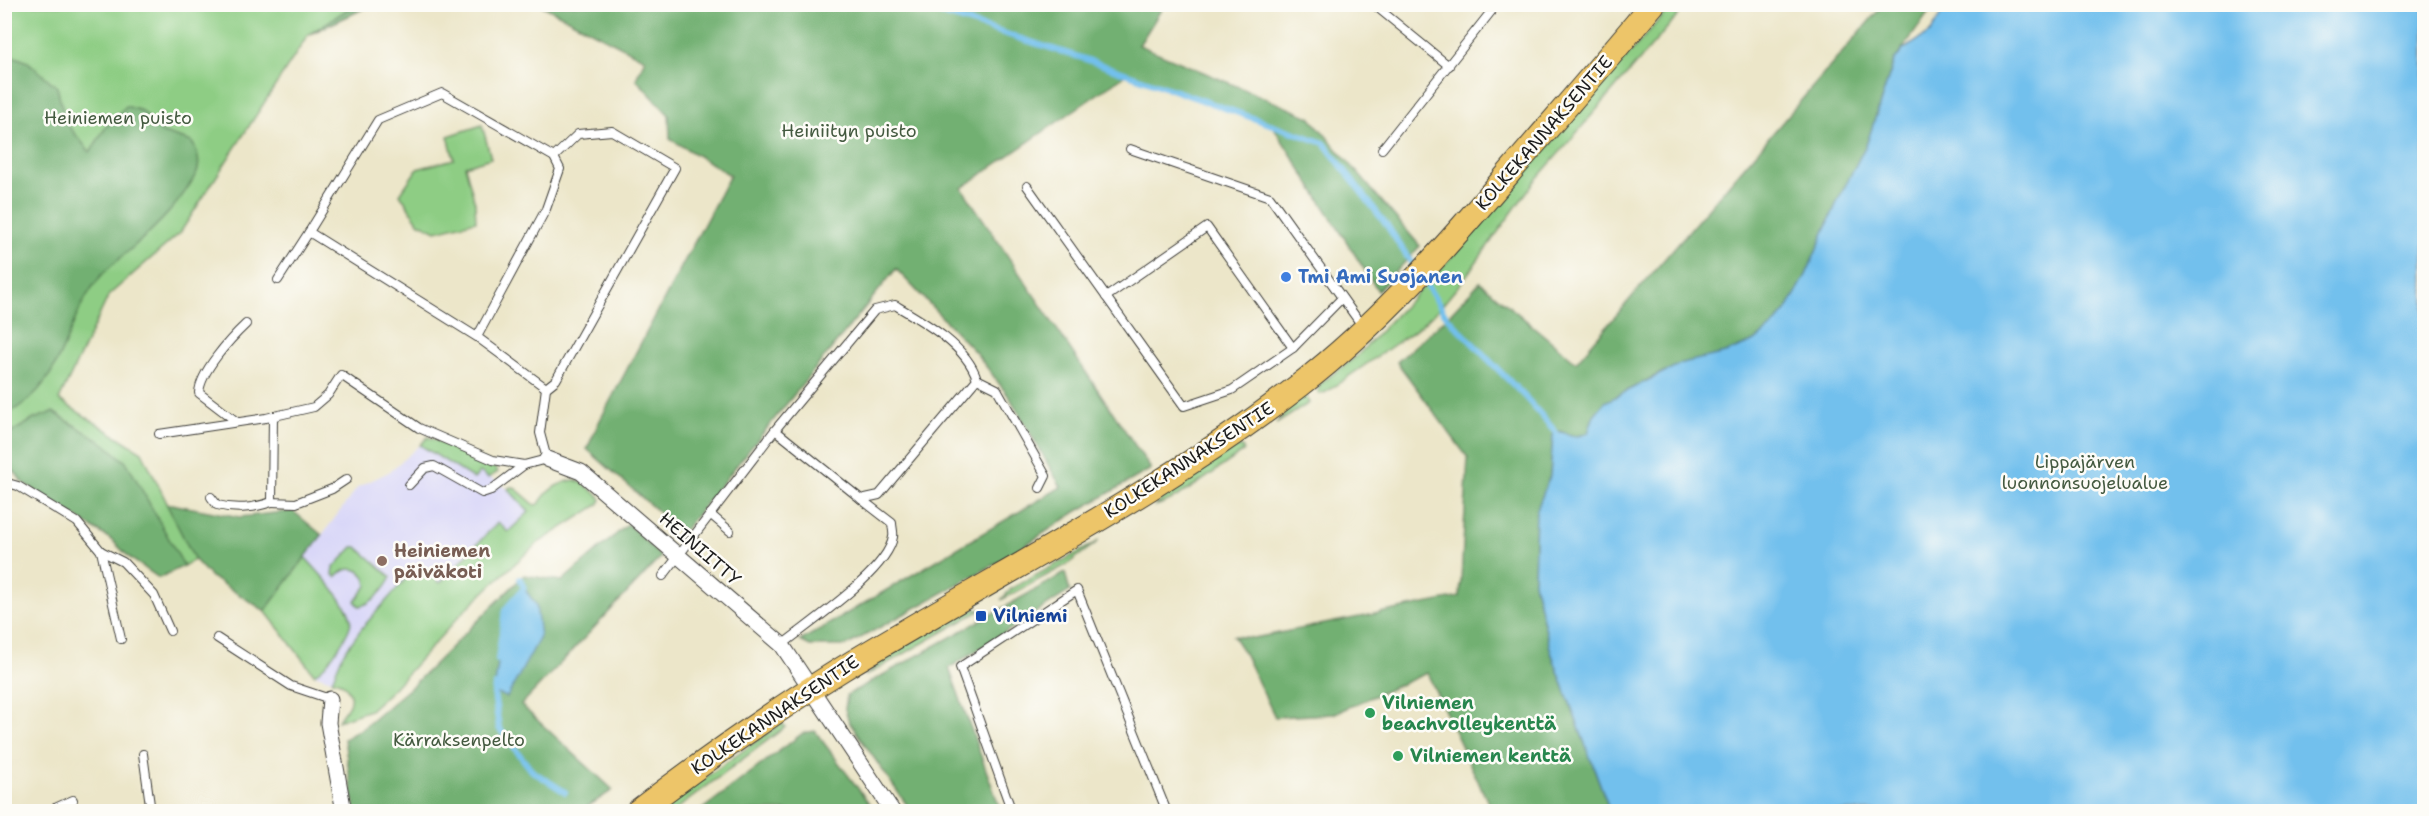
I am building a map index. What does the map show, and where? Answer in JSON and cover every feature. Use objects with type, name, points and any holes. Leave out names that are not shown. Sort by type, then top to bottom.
[{"type":"main road","name":"KOLKEKANNAKSENTIE","points":[[637,812],[701,763],[810,689],[1138,497],[1240,430],[1304,382],[1401,295],[1456,235],[1653,4]]},
{"type":"street","name":"HEINIITTY","points":[[548,459],[581,472],[782,645],[893,812]]},
{"type":"street","points":[[330,699],[328,723],[344,812]]},
{"type":"lane","points":[[1373,4],[1449,66]]},
{"type":"lane","points":[[1382,149],[1497,4]]},
{"type":"lane","points":[[279,280],[378,120],[441,93],[554,157],[560,169],[546,209],[477,337]]},
{"type":"lane","points":[[409,485],[425,468],[434,466],[482,492],[491,490],[524,465],[548,459],[540,433],[546,388],[556,380],[675,168],[612,131],[578,134],[554,157]]},
{"type":"lane","points":[[1130,149],[1270,197],[1364,329]]},
{"type":"lane","points":[[1027,186],[1184,406],[1232,390],[1293,348],[1341,299]]},
{"type":"lane","points":[[1106,297],[1207,227],[1293,348]]},
{"type":"lane","points":[[309,232],[477,337],[546,388]]},
{"type":"lane","points":[[663,576],[775,430],[875,310],[896,305],[939,332],[973,366],[977,379],[996,389],[1046,476],[1040,488]]},
{"type":"lane","points":[[237,422],[199,393],[199,381],[234,335],[246,324]]},
{"type":"lane","points":[[159,434],[273,416],[314,407],[328,395],[341,375],[419,428],[493,460],[524,465]]},
{"type":"lane","points":[[861,499],[879,495],[977,379]]},
{"type":"lane","points":[[272,502],[273,416]]},
{"type":"lane","points":[[775,430],[892,523],[893,537],[887,553],[858,586],[782,645]]},
{"type":"lane","points":[[211,497],[217,505],[232,509],[253,508],[272,502],[296,503],[332,489],[346,479]]},
{"type":"lane","points":[[4,482],[18,486],[77,522],[101,551],[123,562],[154,596],[170,631]]},
{"type":"lane","points":[[710,514],[730,531]]},
{"type":"lane","points":[[101,551],[121,639]]},
{"type":"lane","points":[[1012,812],[960,667],[1077,590],[1167,812]]},
{"type":"lane","points":[[217,638],[291,686],[330,699]]},
{"type":"lane","points":[[143,754],[151,812]]},
{"type":"lane","points":[[46,812],[73,800]]},
{"type":"shaded area","name":"Heiniemen päiväkoti","points":[[420,445],[474,479],[480,471],[508,489],[529,512],[508,532],[498,522],[440,584],[419,565],[362,628],[343,654],[332,680],[314,674],[265,611],[358,487],[389,472]]},
{"type":"green space","name":"Heiniemen puisto","points":[[4,5],[371,5],[308,35],[180,233],[109,295],[59,400],[142,452],[195,560],[159,578],[130,558],[112,540],[22,482],[15,472],[5,466]]},
{"type":"green space","points":[[354,5],[371,5],[308,35]]},
{"type":"green space","name":"Heiniityn puisto","points":[[541,5],[1164,5],[1139,45],[1310,117],[1420,246],[1378,291],[1273,126],[1125,75],[962,188],[1151,469],[1076,512],[1004,559],[846,646],[810,646],[800,641],[1061,487],[1010,398],[976,353],[896,269],[682,533],[587,449],[599,422],[730,175],[670,139],[669,115],[636,79],[645,59]]},
{"type":"green space","points":[[1672,5],[1687,5],[1534,182],[1464,279],[1440,308],[1414,331],[1320,394],[1318,391],[1320,384],[1357,356],[1453,255]]},
{"type":"green space","points":[[1883,5],[1939,5],[1929,12],[1894,61],[1867,143],[1838,200],[1806,275],[1786,311],[1755,341],[1663,372],[1605,402],[1594,415],[1588,433],[1574,436],[1560,431],[1553,435],[1550,476],[1536,513],[1534,582],[1551,652],[1610,811],[1492,811],[1427,673],[1333,714],[1275,717],[1243,651],[1233,636],[1254,638],[1460,597],[1468,458],[1397,362],[1447,317],[1480,282],[1576,362]]},
{"type":"green space","points":[[5,53],[28,62],[57,87],[66,123],[90,152],[106,127],[126,106],[142,111],[163,133],[192,142],[199,165],[191,183],[176,204],[101,276],[88,294],[53,370],[41,387],[26,402],[5,415]]},
{"type":"green space","points":[[482,125],[491,158],[465,166],[475,203],[476,221],[436,231],[418,222],[400,194],[417,169],[454,159],[448,136]]},
{"type":"green space","points":[[1305,395],[1309,403],[1276,424],[1285,411]]},
{"type":"green space","points":[[53,412],[105,444],[127,463],[184,566],[159,578],[130,558],[112,540],[22,482],[15,472],[5,466],[5,436],[34,419]]},
{"type":"green space","points":[[428,437],[491,464],[498,472],[488,478],[480,472],[474,479],[420,445]]},
{"type":"green space","points":[[1236,446],[1242,447],[1244,451],[1188,490],[1155,506],[1168,493]]},
{"type":"green space","points":[[574,480],[581,482],[599,496],[601,500],[598,505],[538,543],[499,578],[464,611],[394,688],[370,710],[338,721],[350,700],[346,688],[340,682],[332,680],[343,654],[362,628],[419,564],[440,583],[498,522],[508,532],[529,512],[508,489],[510,487],[514,487],[535,505],[539,504],[553,488]]},
{"type":"green space","points":[[166,503],[240,517],[293,511],[322,535],[265,611],[211,577],[195,560]]},
{"type":"green space","name":"Kärraksenpelto","points":[[628,524],[661,557],[521,705],[613,790],[581,811],[355,811],[344,739],[363,728],[410,688],[524,575],[562,581]]},
{"type":"green space","points":[[1099,541],[1066,565],[1001,600],[1011,589]]},
{"type":"green space","points":[[353,547],[357,547],[391,577],[378,595],[369,603],[359,606],[355,601],[367,586],[363,575],[351,569],[336,577],[333,575],[334,567]]},
{"type":"green space","points":[[305,557],[340,598],[350,615],[351,622],[331,659],[314,674],[265,611]]},
{"type":"green space","points":[[1065,573],[1070,591],[949,668],[1001,811],[911,811],[849,722],[845,709],[847,695]]},
{"type":"green space","points":[[972,609],[981,610],[865,676],[876,665],[902,647]]},
{"type":"green space","points":[[782,723],[785,727],[674,811],[657,812]]},
{"type":"green space","points":[[815,731],[875,811],[700,811],[803,733]]},
{"type":"water","name":"Lippajärven luonnonsuojelualue","points":[[1946,5],[2424,5],[2424,811],[1610,811],[1551,652],[1534,582],[1536,512],[1550,476],[1553,435],[1555,431],[1574,436],[1588,433],[1594,415],[1605,402],[1682,363],[1725,353],[1755,341],[1773,326],[1786,311],[1806,275],[1838,200],[1867,143],[1894,61],[1904,49],[1931,32]]},
{"type":"water","points":[[524,588],[536,605],[540,637],[507,697],[494,693],[505,610]]},
{"type":"waterway","points":[[911,4],[1085,59],[1324,143],[1388,227],[1416,270]]},
{"type":"waterway","points":[[1422,278],[1447,317],[1555,431]]},
{"type":"waterway","points":[[498,660],[505,610],[524,588],[520,579]]},
{"type":"waterway","points":[[495,685],[499,728],[532,771],[565,792]]},
{"type":"place","name":"Tmi Ami Suojanen","points":[[1286,277]]},
{"type":"place","name":"Heiniemen päiväkoti","points":[[382,561]]},
{"type":"place","name":"Vilniemi","points":[[981,616]]},
{"type":"place","name":"Vilniemen beachvolleykenttä","points":[[1370,713]]},
{"type":"place","name":"Vilniemen kenttä","points":[[1398,756]]}]
